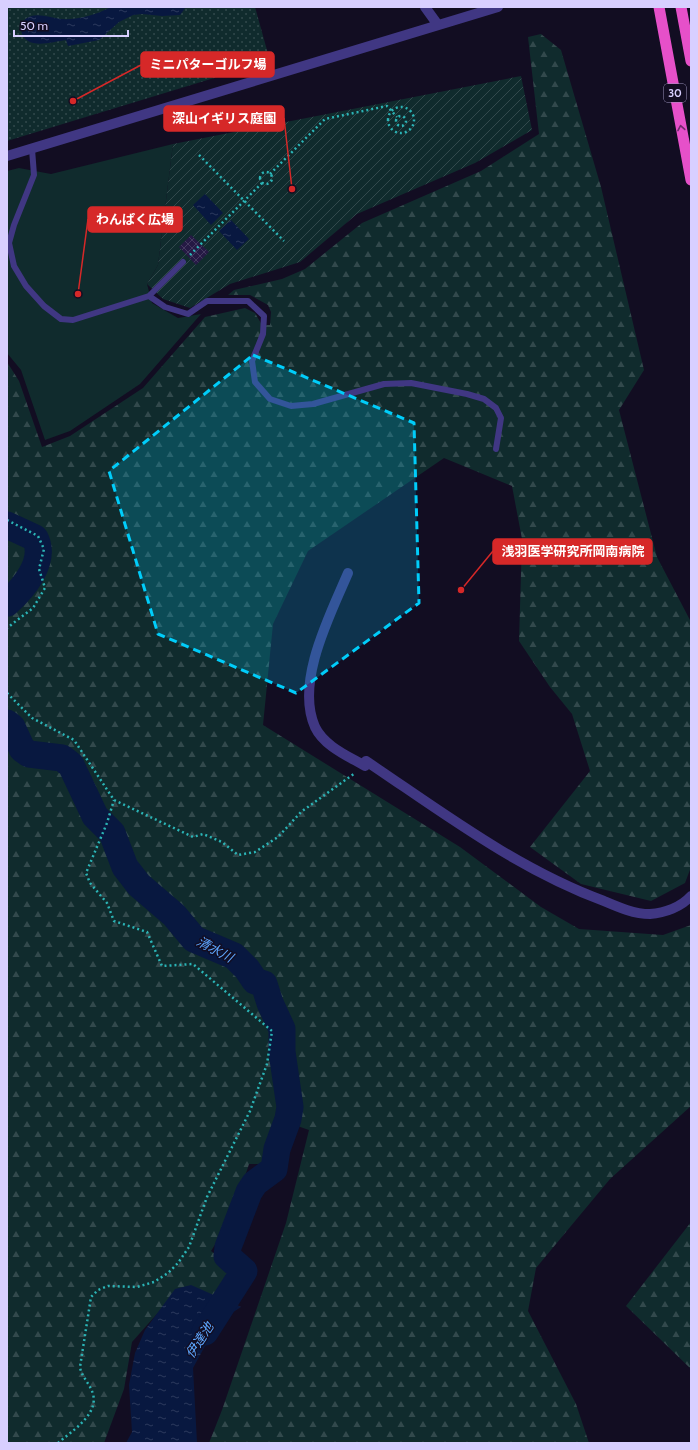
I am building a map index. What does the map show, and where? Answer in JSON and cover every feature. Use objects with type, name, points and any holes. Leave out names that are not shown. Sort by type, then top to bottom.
[{"type":"highway","name":"30","points":[[659,7],[691,180]]},
{"type":"highway","points":[[682,7],[691,61]]},
{"type":"street","points":[[425,7],[438,25]]},
{"type":"street","points":[[7,156],[498,7]]},
{"type":"street","points":[[348,573],[317,644],[310,679],[310,709],[315,728],[331,746],[365,766],[366,761],[463,827],[528,866],[577,891],[628,910],[649,914],[668,911],[686,901],[691,896]]},
{"type":"lane","points":[[32,149],[34,175],[14,224],[9,243],[14,266],[26,286],[44,306],[61,319],[73,320],[149,296],[183,262]]},
{"type":"lane","points":[[149,296],[166,307],[188,314],[207,301],[248,301],[258,308],[264,316],[263,334],[252,361],[255,382],[270,399],[291,406],[313,404],[384,384],[411,383],[467,394],[484,399],[496,408],[501,418],[496,449]]},
{"type":"path","points":[[270,174],[325,118],[387,106],[397,117]]},
{"type":"path","points":[[399,107],[404,107],[411,112],[414,121],[410,129],[399,133],[391,130],[387,118],[391,111],[399,107]]},
{"type":"path","points":[[199,155],[284,241]]},
{"type":"path","points":[[262,183],[260,180],[261,174],[266,172],[270,174]]},
{"type":"path","points":[[262,183],[265,185],[269,183],[272,178],[270,174]]},
{"type":"path","points":[[183,262],[262,183]]},
{"type":"path","points":[[7,520],[38,536],[44,549],[39,569],[45,588],[32,608],[7,628]]},
{"type":"path","points":[[7,693],[32,718],[74,740],[114,800],[193,837],[203,834],[222,842],[238,855],[255,852],[278,837],[301,812],[365,766]]},
{"type":"path","points":[[58,1443],[92,1412],[95,1402],[92,1391],[80,1371],[91,1297],[98,1290],[108,1286],[137,1287],[154,1282],[168,1274],[189,1247],[207,1197],[250,1111],[267,1064],[272,1030],[193,964],[162,966],[146,932],[114,921],[107,903],[90,883],[86,873],[107,823],[114,800]]},
{"type":"highlighted area","points":[[253,355],[414,423],[419,603],[296,693],[158,634],[109,471]]},
{"type":"green space","points":[[7,7],[255,7],[270,61],[7,141]]},
{"type":"green space","points":[[541,34],[561,50],[601,187],[644,370],[619,410],[657,557],[691,622],[691,867],[685,883],[651,901],[581,884],[530,847],[590,771],[572,714],[550,687],[519,641],[522,539],[512,486],[444,458],[308,551],[273,624],[263,725],[460,847],[541,907],[579,929],[663,935],[691,925],[691,1106],[610,1179],[536,1268],[528,1311],[576,1404],[589,1443],[209,1443],[222,1410],[286,1223],[309,1130],[286,1122],[274,1139],[268,1164],[249,1164],[231,1219],[211,1251],[234,1268],[206,1304],[163,1307],[132,1342],[124,1389],[104,1443],[7,1443],[7,362],[19,381],[42,447],[70,436],[143,388],[205,317],[245,308],[255,313],[262,325],[270,325],[271,312],[268,305],[250,295],[228,295],[234,290],[282,279],[305,269],[362,223],[481,171],[539,134],[528,37]]},
{"type":"green space","points":[[521,76],[532,130],[475,163],[357,214],[300,262],[230,284],[190,308],[163,299],[147,284],[158,265],[173,144]]},
{"type":"green space","points":[[173,144],[158,265],[147,284],[152,303],[178,318],[201,314],[140,384],[70,431],[45,440],[21,370],[7,353],[7,171],[19,168],[51,174]]},
{"type":"green space","points":[[691,1222],[691,1369],[626,1306]]},
{"type":"water","points":[[111,7],[186,7],[180,15],[133,15],[119,22],[99,40],[68,46],[66,40],[39,44],[28,41],[23,37],[21,26],[23,21],[31,16],[39,15],[61,19],[74,19],[93,15]]},
{"type":"water","points":[[205,194],[223,213],[211,225],[193,205]]},
{"type":"water","points":[[231,220],[249,239],[237,250],[219,231]]},
{"type":"water","name":"伊達池","points":[[191,1285],[241,1307],[218,1322],[193,1368],[197,1443],[126,1443],[132,1432],[129,1385],[135,1353],[145,1330],[175,1289]]},
{"type":"building","points":[[191,235],[209,252],[196,265],[179,247]]},
{"type":"waterway","name":"清水川","points":[[7,525],[35,538],[38,547],[38,556],[32,574],[20,590],[7,603]]},
{"type":"waterway","name":"清水川","points":[[7,723],[12,727],[22,749],[29,754],[62,758],[71,765],[95,816],[112,833],[125,867],[139,885],[174,915],[194,939],[234,956],[247,969],[255,981],[264,984],[270,1003],[282,1029],[282,1052],[290,1107],[288,1119],[277,1149],[274,1169],[255,1183],[249,1192],[228,1247],[227,1256],[244,1271],[205,1332]]},
{"type":"place","name":"ミニパターゴルフ場","points":[[73,101]]},
{"type":"place","name":"深山イギリス庭園","points":[[292,189]]},
{"type":"place","name":"わんぱく広場","points":[[78,294]]},
{"type":"place","name":"浅羽医学研究所岡南病院","points":[[461,590]]}]
